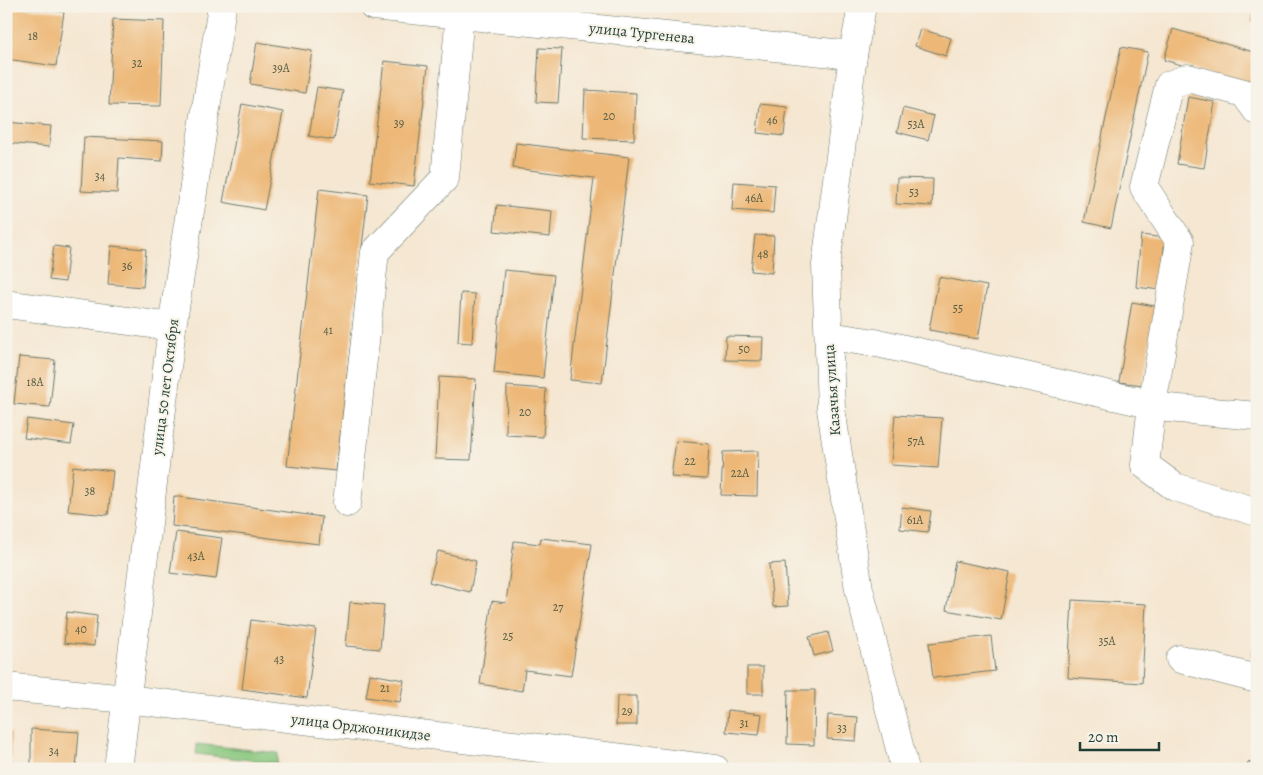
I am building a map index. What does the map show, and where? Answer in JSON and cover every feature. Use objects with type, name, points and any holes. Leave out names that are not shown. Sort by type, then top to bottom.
[{"type":"street","name":"улица 50 лет Октября","points":[[118,769],[172,327],[222,6]]},
{"type":"street","name":"улица Тургенева","points":[[373,6],[852,55]]},
{"type":"street","name":"Казачья улица","points":[[862,6],[852,55],[826,265],[830,409],[859,588],[904,769]]},
{"type":"street","points":[[347,503],[375,252],[445,178],[460,14]]},
{"type":"street","points":[[1257,111],[1244,93],[1188,78],[1169,85],[1144,187],[1180,242],[1152,405],[1145,465],[1175,487],[1257,512]]},
{"type":"street","points":[[6,304],[172,327]]},
{"type":"street","points":[[829,336],[882,344],[1152,405],[1257,416]]},
{"type":"street","points":[[1180,659],[1257,679]]},
{"type":"street","name":"улица Орджоникидзе","points":[[6,687],[126,699],[673,766],[715,769]]},
{"type":"green space","points":[[197,744],[278,753],[277,763],[196,754]]},
{"type":"building","points":[[6,6],[64,12],[56,66],[6,59]]},
{"type":"building","points":[[753,6],[790,6],[791,8],[754,10]]},
{"type":"building","points":[[1255,6],[1257,6],[1257,24],[1251,22]]},
{"type":"building","points":[[113,19],[164,21],[161,106],[109,105]]},
{"type":"building","points":[[920,29],[951,38],[946,56],[915,46]]},
{"type":"building","points":[[1173,29],[1257,53],[1257,87],[1164,60]]},
{"type":"building","points":[[257,42],[312,51],[305,93],[250,84]]},
{"type":"building","points":[[1121,47],[1148,52],[1111,228],[1084,222]]},
{"type":"building","points":[[539,48],[562,49],[558,103],[536,102]]},
{"type":"building","points":[[384,61],[428,66],[414,186],[370,181]]},
{"type":"building","points":[[317,87],[343,91],[334,140],[309,136]]},
{"type":"building","points":[[585,90],[636,93],[634,140],[583,138]]},
{"type":"building","points":[[1188,97],[1215,102],[1204,168],[1177,164]]},
{"type":"building","points":[[242,104],[283,112],[264,210],[223,202]]},
{"type":"building","points":[[760,104],[787,107],[784,136],[757,133]]},
{"type":"building","points":[[903,108],[934,116],[928,140],[897,132]]},
{"type":"building","points":[[6,122],[51,126],[49,147],[6,143]]},
{"type":"building","points":[[84,137],[163,141],[162,161],[119,158],[117,193],[81,191]]},
{"type":"building","points":[[516,143],[629,157],[602,383],[570,380],[594,178],[513,168]]},
{"type":"building","points":[[897,178],[933,179],[932,206],[896,204]]},
{"type":"building","points":[[734,182],[775,185],[773,213],[732,210]]},
{"type":"building","points":[[319,189],[368,195],[336,471],[287,466]]},
{"type":"building","points":[[497,205],[552,211],[550,237],[494,231]]},
{"type":"building","points":[[755,235],[774,236],[772,273],[751,271]]},
{"type":"building","points":[[1141,235],[1165,238],[1160,290],[1136,287]]},
{"type":"building","points":[[54,246],[69,248],[65,282],[49,280]]},
{"type":"building","points":[[111,246],[146,249],[143,287],[108,284]]},
{"type":"building","points":[[504,270],[554,275],[543,378],[494,373]]},
{"type":"building","points":[[939,277],[987,286],[978,339],[929,330]]},
{"type":"building","points":[[461,293],[475,294],[472,343],[458,342]]},
{"type":"building","points":[[1132,302],[1155,306],[1143,385],[1119,382]]},
{"type":"building","points":[[726,336],[763,337],[762,361],[725,360]]},
{"type":"building","points":[[19,357],[55,360],[50,407],[14,404]]},
{"type":"building","points":[[439,377],[476,379],[471,460],[435,459]]},
{"type":"building","points":[[507,386],[546,389],[543,437],[506,435]]},
{"type":"building","points":[[895,415],[942,418],[938,468],[891,465]]},
{"type":"building","points":[[27,419],[74,425],[71,444],[24,438]]},
{"type":"building","points":[[676,441],[709,444],[707,479],[671,477]]},
{"type":"building","points":[[758,451],[757,496],[721,495],[723,452]]},
{"type":"building","points":[[73,466],[113,471],[108,515],[68,511]]},
{"type":"building","points":[[174,496],[322,517],[319,544],[172,526]]},
{"type":"building","points":[[902,507],[931,511],[928,532],[900,529]]},
{"type":"building","points":[[176,532],[222,538],[216,579],[170,573]]},
{"type":"building","points":[[541,538],[592,544],[571,676],[525,670],[522,691],[480,684],[492,601],[506,603],[514,541],[540,544]]},
{"type":"building","points":[[438,551],[476,561],[470,592],[429,582]]},
{"type":"building","points":[[955,561],[1010,572],[1001,620],[946,610]]},
{"type":"building","points":[[785,563],[788,606],[773,607],[769,564]]},
{"type":"building","points":[[1072,600],[1146,604],[1142,683],[1068,678]]},
{"type":"building","points":[[350,602],[384,605],[380,649],[346,646]]},
{"type":"building","points":[[67,612],[97,616],[94,646],[64,643]]},
{"type":"building","points":[[251,620],[316,629],[307,698],[242,689]]},
{"type":"building","points":[[1257,629],[1257,658],[1251,657]]},
{"type":"building","points":[[828,632],[833,651],[814,656],[809,637]]},
{"type":"building","points":[[991,636],[995,671],[933,678],[929,643]]},
{"type":"building","points":[[747,667],[763,667],[763,694],[747,694]]},
{"type":"building","points":[[370,674],[404,680],[400,702],[366,697]]},
{"type":"building","points":[[788,690],[815,690],[814,745],[787,744]]},
{"type":"building","points":[[617,696],[637,696],[637,725],[616,725]]},
{"type":"building","points":[[728,710],[762,714],[759,735],[726,732]]},
{"type":"building","points":[[828,715],[858,717],[856,741],[827,739]]},
{"type":"building","points":[[31,729],[79,732],[76,769],[31,769]]},
{"type":"building","points":[[6,732],[11,733],[11,769],[6,769]]},
{"type":"building","points":[[1248,762],[1257,764],[1257,769],[1247,769]]}]
